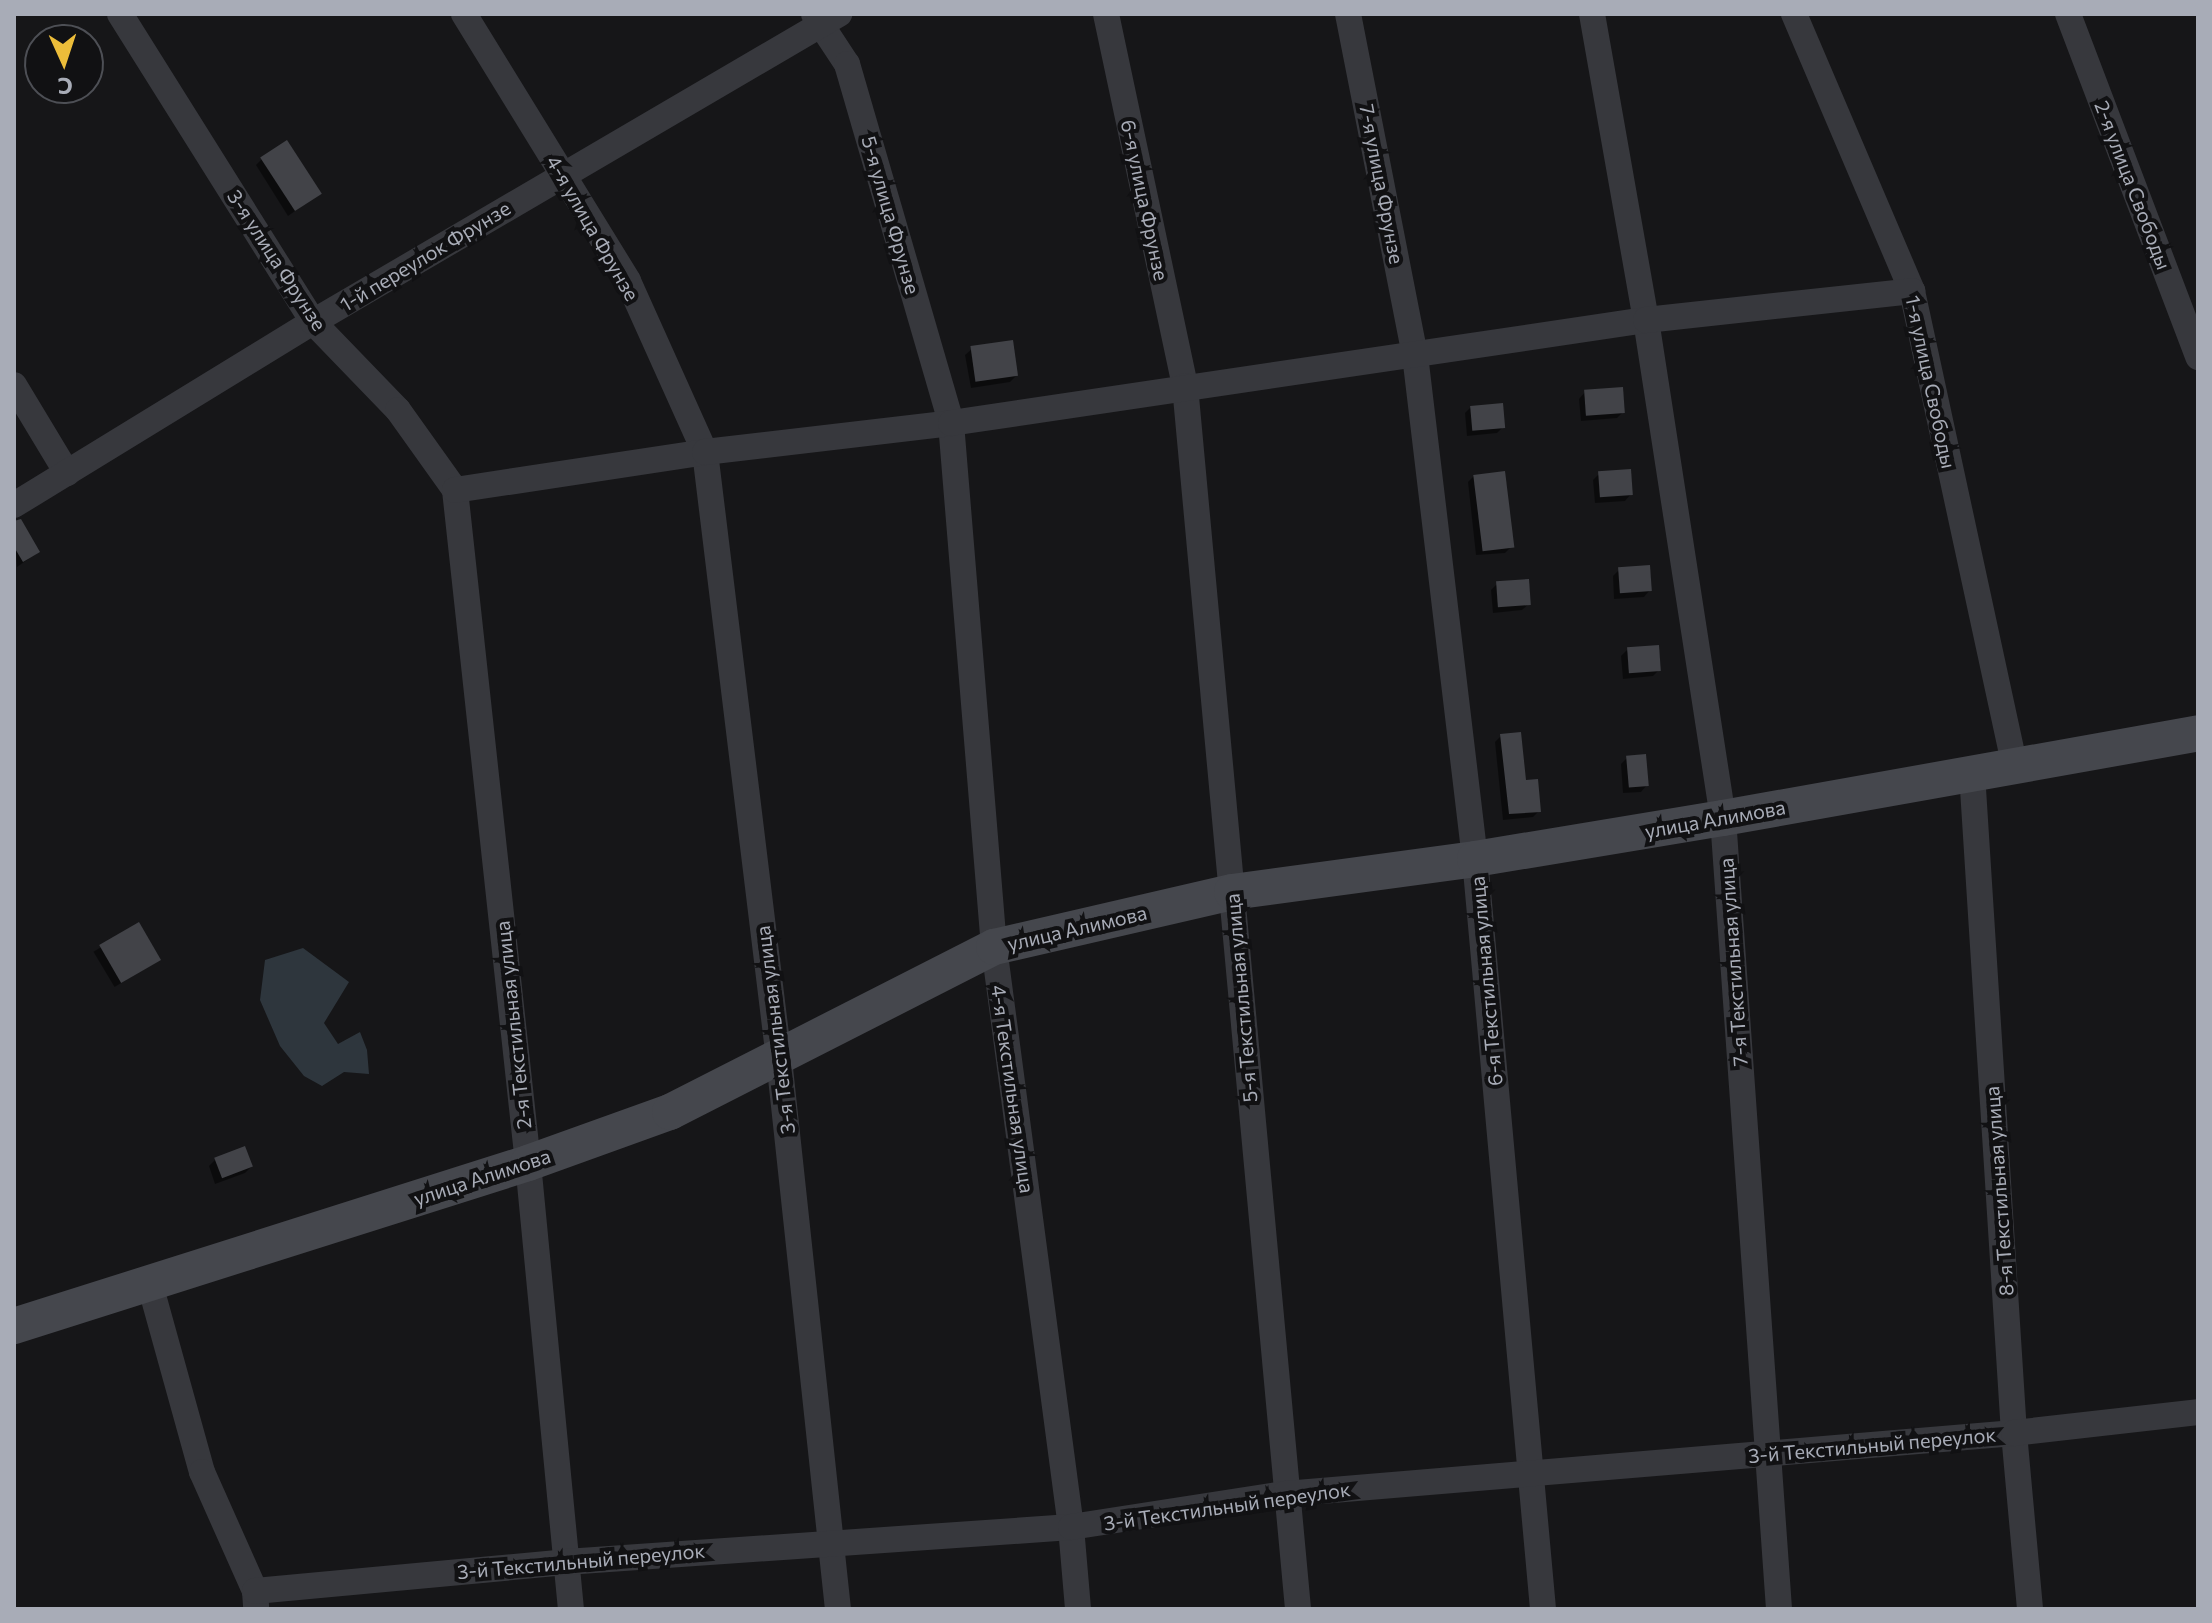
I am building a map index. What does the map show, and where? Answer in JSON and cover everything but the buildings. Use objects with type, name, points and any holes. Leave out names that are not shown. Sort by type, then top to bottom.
[{"type":"street","name":"3-я улица Фрунзе","points":[[120,14],[313,322],[398,410],[455,490]]},
{"type":"street","name":"4-я улица Фрунзе","points":[[464,14],[628,281],[705,452]]},
{"type":"street","name":"6-я улица Фрунзе","points":[[1106,14],[1185,386]]},
{"type":"street","name":"7-я улица Фрунзе","points":[[1348,14],[1415,355]]},
{"type":"street","name":"7-я Текстильная улица","points":[[1592,14],[1646,320],[1723,818],[1779,1609]]},
{"type":"street","name":"1-я улица Свободы","points":[[1794,14],[1912,291],[2015,767]]},
{"type":"street","name":"2-я улица Свободы","points":[[2068,14],[2198,357]]},
{"type":"street","name":"1-й переулок Фрунзе","points":[[14,505],[313,322],[825,18]]},
{"type":"street","name":"5-я улица Фрунзе","points":[[825,18],[847,64],[951,423]]},
{"type":"street","points":[[455,490],[705,452],[951,423],[1646,320],[1912,291]]},
{"type":"street","name":"6-я Текстильная улица","points":[[1415,355],[1475,859],[1543,1609]]},
{"type":"street","points":[[14,385],[67,473]]},
{"type":"street","name":"5-я Текстильная улица","points":[[1185,386],[1298,1609]]},
{"type":"street","name":"4-я Текстильная улица","points":[[951,423],[994,947],[1071,1527],[1078,1609]]},
{"type":"street","name":"3-я Текстильная улица","points":[[705,452],[779,1059],[838,1609]]},
{"type":"street","name":"2-я Текстильная улица","points":[[455,490],[528,1163],[571,1609]]},
{"type":"street","name":"улица Алимова","points":[[14,1326],[528,1163],[670,1112],[994,947],[1232,892],[1475,859],[2198,733]]},
{"type":"street","name":"8-я Текстильная улица","points":[[1972,773],[2014,1433],[2030,1609]]},
{"type":"street","points":[[149,1281],[202,1472],[255,1600]]},
{"type":"street","name":"3-й Текстильный переулок","points":[[255,1600],[566,1562],[830,1541],[1071,1527],[1285,1494],[2014,1433],[2198,1412]]},
{"type":"shaded area","points":[[303,948],[349,982],[324,1023],[338,1044],[360,1032],[367,1050],[369,1074],[344,1072],[322,1086],[304,1076],[280,1046],[260,1000],[265,960]]}]
